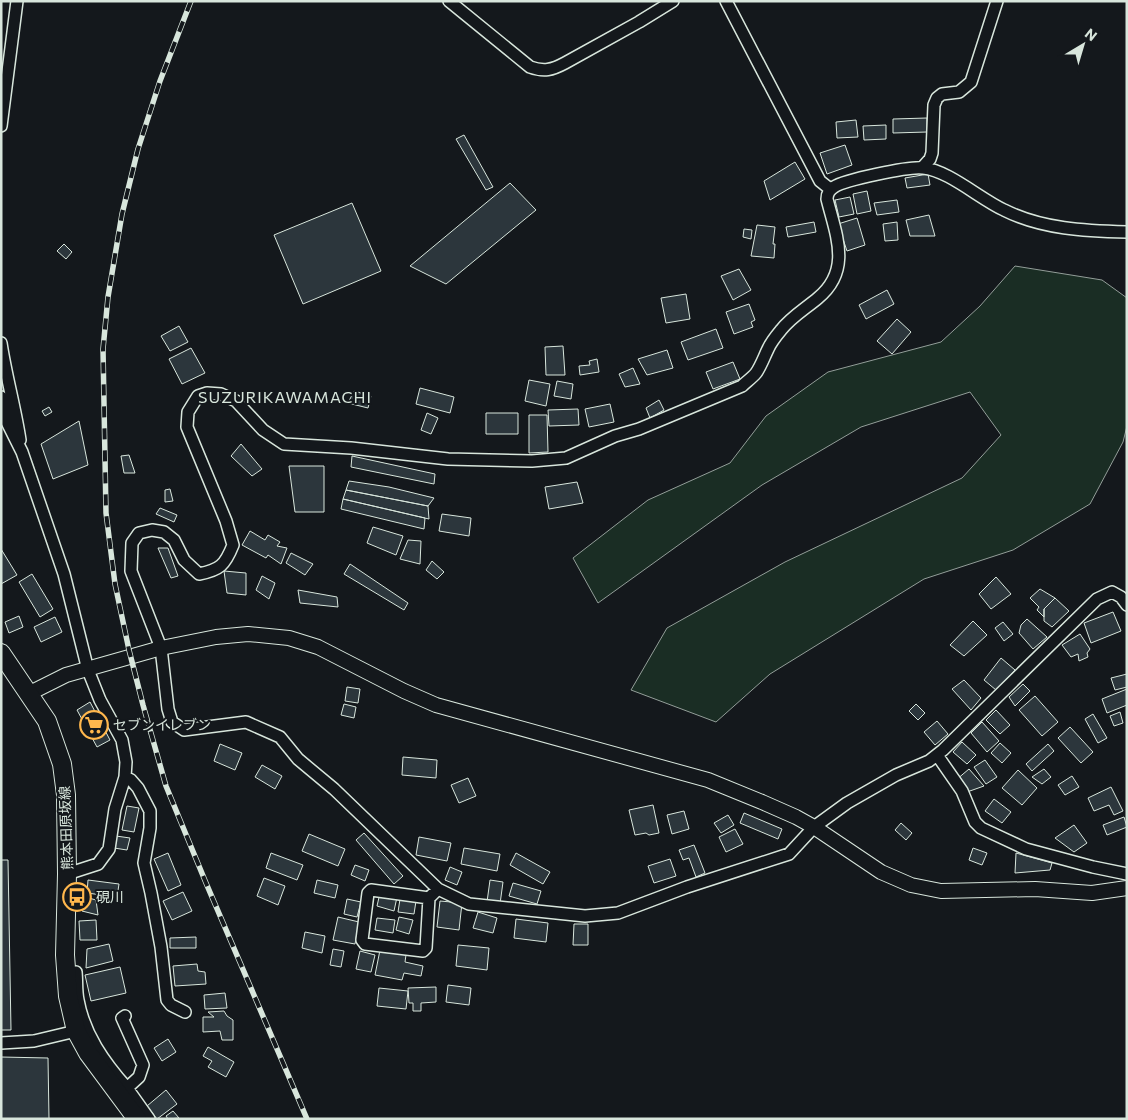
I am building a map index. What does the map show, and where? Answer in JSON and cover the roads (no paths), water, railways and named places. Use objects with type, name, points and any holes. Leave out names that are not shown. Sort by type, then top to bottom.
[{"type":"main road","name":"熊本田原坂線","points":[[1,653],[47,721],[62,764],[66,795],[65,955],[68,996],[76,1030],[88,1052],[137,1119]]},
{"type":"street","points":[[1,126],[17,1]]},
{"type":"street","points":[[449,1],[530,67],[541,71],[552,70],[558,67],[673,1]]},
{"type":"street","points":[[726,1],[820,181],[830,190]]},
{"type":"street","points":[[922,168],[930,159],[932,153],[934,105],[937,98],[942,94],[959,92],[971,82],[997,1]]},
{"type":"street","points":[[1125,598],[1112,592],[1097,600],[937,755],[862,793],[814,827],[789,854],[687,887],[618,913],[585,916],[469,904],[438,889],[334,789],[298,759],[280,737],[246,722],[184,730],[172,722],[168,709],[160,648],[131,572],[132,543],[139,533],[152,530],[164,532],[174,540],[184,560],[199,574],[213,571],[221,566],[227,560],[233,545],[226,521],[187,427],[188,412],[198,396],[207,393],[221,394],[236,402],[263,430],[284,444],[351,448],[448,459],[532,461],[566,458],[615,436],[639,429],[742,386],[755,374],[769,347],[790,319],[820,297],[837,274],[840,248],[826,199],[830,190],[836,185],[851,180],[922,168],[937,172],[1004,210],[1026,219],[1074,230],[1127,232]]},
{"type":"street","points":[[1,344],[22,452]]},
{"type":"street","points":[[1,397],[6,420],[22,452],[64,574],[88,670],[100,700],[122,740],[126,762],[126,777],[116,809],[109,849],[98,864],[67,874]]},
{"type":"street","points":[[28,694],[66,675],[160,648],[216,637],[240,635],[290,638],[318,647],[404,691],[436,705],[708,780],[762,802],[814,827],[881,872],[911,885],[941,891],[1035,889],[1092,893],[1127,888]]},
{"type":"street","points":[[937,755],[965,796],[975,822],[981,828],[1026,849],[1127,874]]},
{"type":"street","points":[[126,777],[138,788],[150,811],[150,828],[144,863],[159,938],[167,1000],[171,1005],[185,1012]]},
{"type":"street","points":[[429,898],[371,890],[368,893],[362,940],[365,944],[423,950],[426,948],[429,898],[438,889]]},
{"type":"street","points":[[76,972],[78,1000],[94,1044],[106,1063],[149,1119]]},
{"type":"street","points":[[125,1016],[122,1018],[143,1065],[140,1077],[127,1088]]},
{"type":"street","points":[[1,1043],[34,1041],[76,1030]]},
{"type":"railway","points":[[191,1],[160,81],[138,149],[122,214],[108,297],[103,349],[106,513],[115,584],[129,650],[166,786],[307,1119]]},
{"type":"place","name":"セブンイレブン","points":[[94,725]]},
{"type":"place","name":"硯川","points":[[77,897]]},
{"type":"district","name":"SUZURIKAWAMACHI","points":[[285,397]]}]
